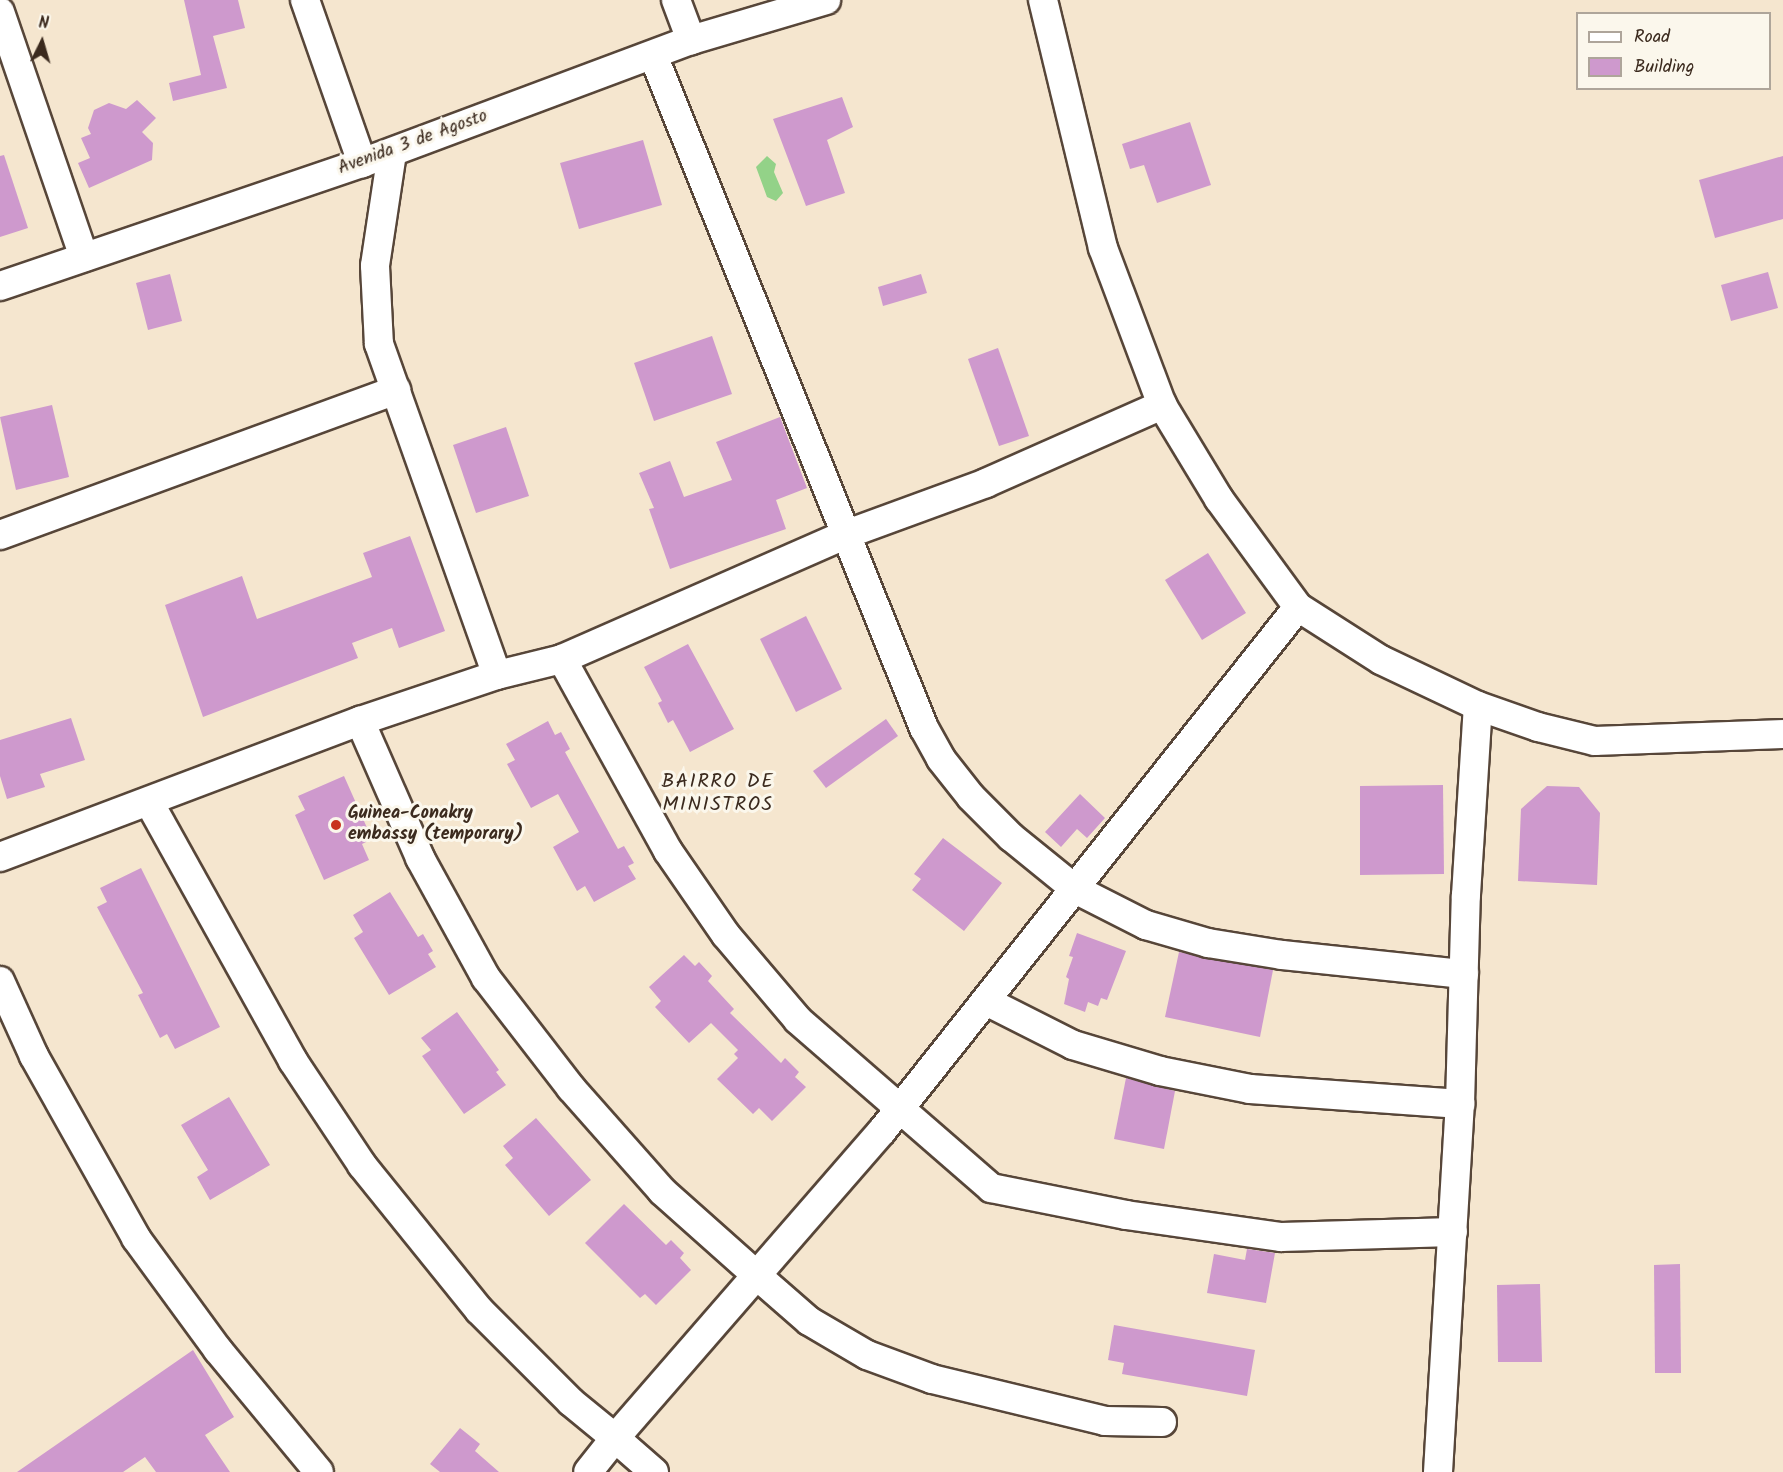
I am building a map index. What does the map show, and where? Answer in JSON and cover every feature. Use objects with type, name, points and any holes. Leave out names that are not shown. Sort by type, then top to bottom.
[{"type":"street","points":[[305,0],[362,163]]},
{"type":"street","points":[[676,0],[692,40]]},
{"type":"street","name":"Avenida 3 de Agosto","points":[[0,286],[392,153],[692,40],[826,0]]},
{"type":"street","points":[[1043,0],[1103,248],[1162,405],[1219,499],[1298,607],[1381,660],[1478,706],[1538,727],[1595,741],[1783,734]]},
{"type":"street","points":[[0,12],[84,257]]},
{"type":"street","points":[[652,55],[924,728],[941,759],[1011,837],[1076,889],[1146,925],[1208,943],[1282,955],[1464,974]]},
{"type":"street","points":[[392,153],[375,266],[378,344],[497,675]]},
{"type":"street","points":[[0,535],[396,390]]},
{"type":"street","points":[[0,857],[360,721],[497,675],[562,660],[847,534],[986,483],[1162,405]]},
{"type":"street","points":[[588,1472],[754,1273],[898,1110],[1298,607]]},
{"type":"street","points":[[562,660],[668,852],[726,935],[798,1020],[971,1175],[991,1188],[1126,1215],[1281,1237],[1453,1232]]},
{"type":"street","points":[[1438,1472],[1460,1104],[1464,974],[1478,706]]},
{"type":"street","points":[[360,721],[420,858],[486,978],[571,1088],[662,1191],[754,1273],[809,1321],[867,1355],[921,1375],[1105,1421],[1162,1422]]},
{"type":"street","points":[[149,802],[293,1061],[362,1165],[479,1310],[571,1402],[654,1472]]},
{"type":"street","points":[[0,981],[34,1056],[135,1238],[218,1350],[319,1472]]},
{"type":"street","points":[[986,1001],[1073,1045],[1160,1071],[1250,1089],[1460,1104]]},
{"type":"green space","points":[[767,156],[776,164],[774,172],[783,193],[776,201],[767,197],[756,167]]},
{"type":"building","points":[[184,0],[238,0],[245,28],[213,36],[227,88],[173,101],[169,83],[201,75]]},
{"type":"building","points":[[842,97],[853,127],[827,140],[845,193],[806,206],[773,119]]},
{"type":"building","points":[[137,100],[156,118],[142,132],[153,143],[152,160],[89,188],[78,163],[90,158],[81,138],[91,134],[88,128],[94,110],[109,103],[126,109]]},
{"type":"building","points":[[1190,122],[1211,185],[1157,203],[1144,165],[1130,169],[1122,144]]},
{"type":"building","points":[[643,140],[662,205],[579,229],[560,163]]},
{"type":"building","points":[[4,155],[28,228],[0,237],[0,156]]},
{"type":"building","points":[[1783,156],[1783,219],[1715,238],[1699,180]]},
{"type":"building","points":[[1768,272],[1778,308],[1731,321],[1721,285]]},
{"type":"building","points":[[170,274],[182,321],[148,330],[136,283]]},
{"type":"building","points":[[921,274],[927,293],[883,306],[878,287]]},
{"type":"building","points":[[712,336],[732,394],[654,421],[634,363]]},
{"type":"building","points":[[998,348],[1029,436],[999,446],[968,359]]},
{"type":"building","points":[[52,405],[69,477],[16,490],[0,417]]},
{"type":"building","points":[[780,417],[807,488],[776,500],[786,529],[670,569],[649,509],[654,508],[639,473],[670,461],[684,497],[732,480],[716,442]]},
{"type":"building","points":[[506,427],[529,496],[476,513],[453,445]]},
{"type":"building","points":[[410,536],[445,631],[399,648],[392,628],[352,643],[358,658],[203,717],[165,605],[242,576],[257,619],[372,577],[363,553]]},
{"type":"building","points":[[1208,553],[1246,613],[1202,640],[1165,580]]},
{"type":"building","points":[[806,616],[842,689],[796,712],[760,639]]},
{"type":"building","points":[[688,644],[734,729],[690,752],[673,720],[668,723],[658,703],[662,701],[644,667]]},
{"type":"building","points":[[71,718],[85,760],[40,774],[45,787],[7,799],[0,776],[0,740]]},
{"type":"building","points":[[886,719],[898,736],[826,788],[813,771]]},
{"type":"building","points":[[548,721],[555,735],[561,732],[570,749],[565,752],[618,849],[624,846],[634,863],[628,866],[636,879],[594,902],[585,886],[577,891],[553,847],[579,832],[558,794],[531,808],[507,764],[515,760],[506,744]]},
{"type":"building","points":[[344,776],[372,839],[362,844],[369,860],[324,880],[295,815],[305,810],[298,796]]},
{"type":"building","points":[[1443,785],[1444,874],[1360,875],[1360,786]]},
{"type":"building","points":[[1547,786],[1579,787],[1600,813],[1597,885],[1518,881],[1521,809]]},
{"type":"building","points":[[1080,794],[1105,818],[1087,838],[1077,829],[1061,847],[1045,832]]},
{"type":"building","points":[[943,838],[1002,883],[964,931],[912,890],[921,879],[914,874]]},
{"type":"building","points":[[141,868],[220,1027],[175,1049],[167,1034],[160,1038],[138,995],[143,993],[97,907],[107,902],[100,888]]},
{"type":"building","points":[[390,892],[418,937],[423,934],[433,951],[428,954],[436,967],[389,995],[354,938],[363,932],[353,915]]},
{"type":"building","points":[[1077,933],[1126,951],[1107,1000],[1101,998],[1098,1006],[1088,1002],[1085,1012],[1064,1004],[1069,979],[1066,977],[1073,957],[1069,956]]},
{"type":"building","points":[[1179,952],[1273,970],[1260,1037],[1165,1017]]},
{"type":"building","points":[[684,955],[695,966],[699,962],[712,976],[708,981],[734,1009],[730,1013],[781,1063],[785,1058],[799,1072],[795,1077],[806,1087],[772,1121],[759,1108],[753,1114],[717,1079],[738,1058],[734,1054],[738,1050],[711,1023],[689,1043],[655,1007],[661,1001],[649,987]]},
{"type":"building","points":[[457,1012],[499,1070],[496,1072],[506,1085],[464,1114],[422,1056],[431,1050],[421,1038]]},
{"type":"building","points":[[1126,1078],[1175,1091],[1164,1149],[1114,1139]]},
{"type":"building","points":[[229,1097],[270,1165],[210,1200],[197,1177],[208,1170],[181,1125]]},
{"type":"building","points":[[536,1118],[591,1180],[549,1216],[505,1165],[513,1158],[503,1146]]},
{"type":"building","points":[[624,1204],[666,1245],[671,1240],[684,1253],[680,1258],[691,1270],[656,1305],[645,1294],[640,1298],[585,1243]]},
{"type":"building","points":[[1247,1249],[1275,1253],[1266,1303],[1207,1293],[1214,1254],[1245,1260]]},
{"type":"building","points":[[1680,1264],[1681,1373],[1655,1373],[1654,1265]]},
{"type":"building","points":[[1540,1284],[1542,1362],[1498,1362],[1497,1285]]},
{"type":"building","points":[[1114,1325],[1255,1350],[1247,1396],[1122,1374],[1124,1363],[1108,1360]]},
{"type":"building","points":[[193,1350],[234,1417],[205,1435],[230,1472],[156,1472],[145,1457],[123,1472],[17,1472]]},
{"type":"building","points":[[460,1428],[480,1444],[475,1451],[499,1472],[440,1472],[430,1464]]},
{"type":"place","name":"Guinea-Conakry embassy (temporary)","points":[[336,825]]},
{"type":"district","name":"BAIRRO DE MINISTROS","points":[[718,794]]}]
